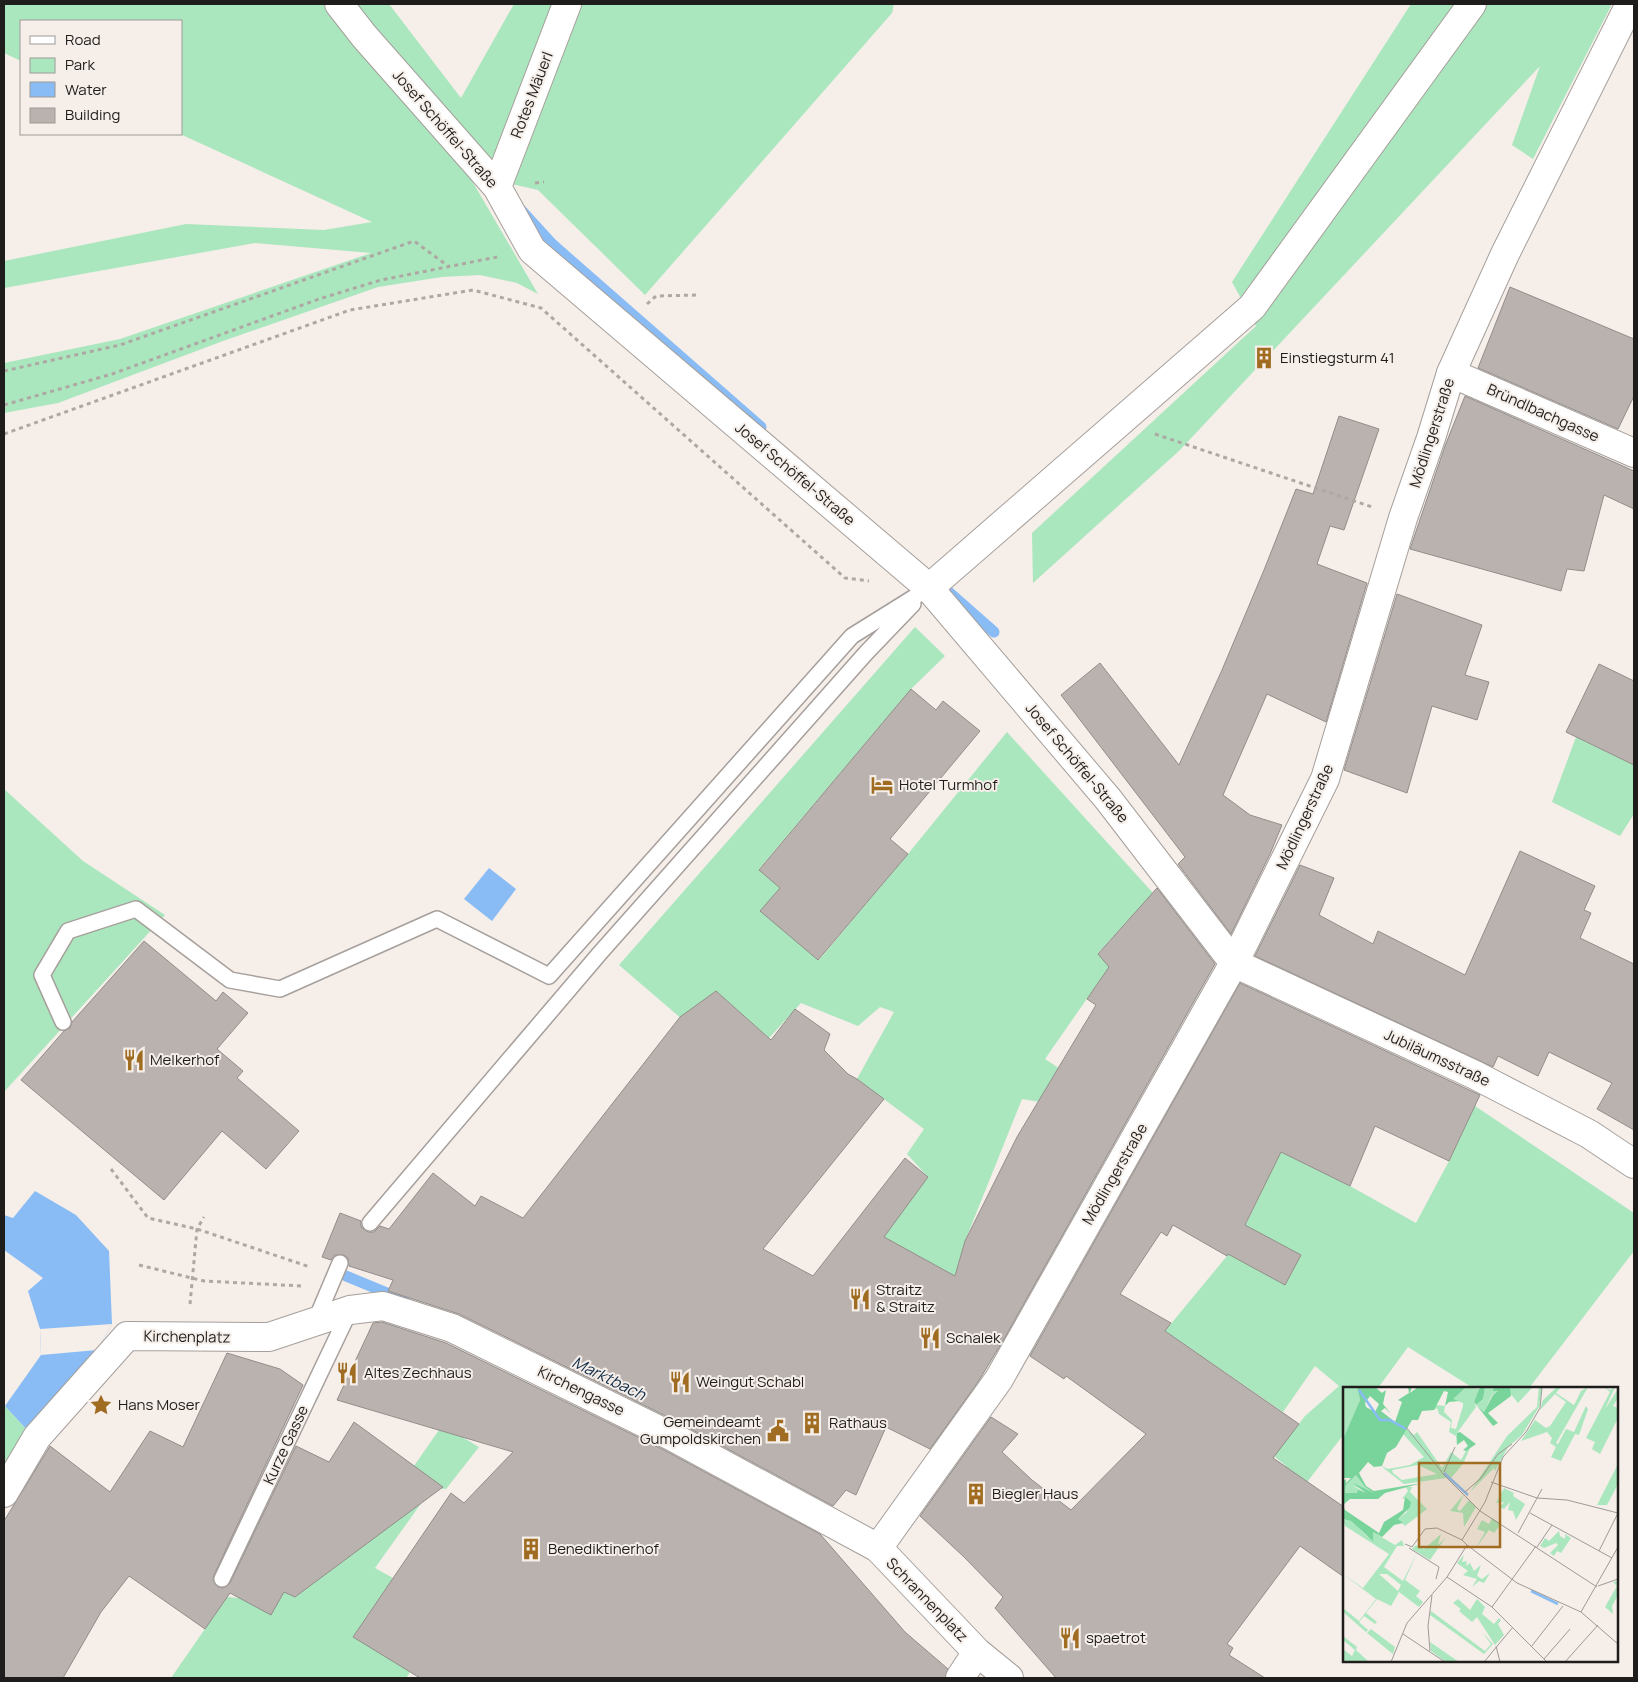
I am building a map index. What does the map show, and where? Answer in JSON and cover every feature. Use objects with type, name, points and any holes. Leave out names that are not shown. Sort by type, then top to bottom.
[{"type":"street","name":"Josef Schöffel-Straße","points":[[340,4],[364,36],[497,187],[532,250],[929,588],[1108,799],[1234,964]]},
{"type":"street","name":"Rotes Mäuerl","points":[[497,187],[567,4]]},
{"type":"street","points":[[929,588],[1252,307],[1472,4]]},
{"type":"street","name":"Mödlingerstraße","points":[[878,1548],[999,1379],[1234,964],[1325,779],[1403,518],[1452,373],[1505,254],[1630,4]]},
{"type":"street","name":"Bründlbachgasse","points":[[1452,373],[1624,448]]},
{"type":"street","name":"Jubiläumsstraße","points":[[1234,964],[1475,1075],[1589,1134],[1634,1164]]},
{"type":"street","name":"Kirchengasse","points":[[383,1306],[461,1332],[671,1436],[878,1548]]},
{"type":"street","name":"Kirchenplatz","points":[[4,1493],[37,1437],[127,1336],[269,1338],[350,1310],[383,1306]]},
{"type":"street","name":"Schrannenplatz","points":[[878,1548],[977,1652],[1009,1678]]},
{"type":"street","points":[[960,1678],[977,1652]]},
{"type":"lane","points":[[63,1022],[42,975],[68,931],[136,909],[230,980],[280,989],[437,919],[549,976],[852,636],[929,588]]},
{"type":"lane","points":[[370,1223],[600,953],[866,653],[929,588]]},
{"type":"lane","points":[[315,1323],[335,1275]]},
{"type":"lane","name":"Kurze Gasse","points":[[222,1579],[350,1310]]},
{"type":"path","points":[[4,371],[120,345],[414,241],[449,266]]},
{"type":"path","points":[[4,405],[112,374],[319,299],[382,280],[532,250]]},
{"type":"path","points":[[4,434],[350,310],[473,290],[541,308],[845,578],[863,580]]},
{"type":"path","points":[[647,304],[656,296],[698,295]]},
{"type":"path","points":[[1120,422],[1403,518]]},
{"type":"path","points":[[111,1169],[148,1218],[197,1229],[335,1275]]},
{"type":"path","points":[[187,1337],[197,1229],[204,1217]]},
{"type":"path","points":[[139,1265],[204,1281],[335,1275]]},
{"type":"green space","points":[[4,4],[389,4],[461,98],[514,4],[894,4],[892,13],[645,295],[538,190],[468,174],[538,294],[517,283],[480,275],[442,277],[378,287],[223,341],[58,403],[4,413],[4,363],[120,339],[371,253],[255,243],[4,288],[4,261],[186,224],[324,230],[372,222],[182,135],[182,20],[20,20],[20,61],[4,53]]},
{"type":"green space","points":[[1411,4],[1612,4],[1533,159],[1512,145],[1540,66],[1180,450],[1033,583],[1032,533],[1256,326],[1232,282]]},
{"type":"green space","points":[[915,627],[945,656],[911,689],[759,869],[780,888],[761,911],[819,960],[1007,732],[1153,893],[1098,953],[1109,967],[1045,1059],[1075,1079],[1059,1105],[1022,1099],[965,1241],[955,1276],[916,1255],[876,1247],[928,1177],[907,1154],[924,1129],[857,1079],[894,1012],[880,1007],[858,1026],[801,1003],[769,1038],[716,991],[683,1020],[619,965]]},
{"type":"green space","points":[[1634,728],[1634,814],[1620,836],[1552,802],[1576,737],[1619,758]]},
{"type":"green space","points":[[4,789],[83,861],[165,915],[4,1092]]},
{"type":"green space","points":[[1475,1106],[1634,1213],[1634,1251],[1530,1387],[1471,1387],[1408,1347],[1379,1387],[1343,1387],[1343,1435],[1199,1623],[1165,1678],[1130,1678],[1286,1466],[1274,1456],[1305,1416],[1339,1386],[1315,1366],[1283,1412],[1165,1331],[1227,1256],[1245,1226],[1281,1152],[1350,1186],[1416,1223],[1449,1161]]},
{"type":"green space","points":[[4,1405],[28,1431],[4,1472]]},
{"type":"green space","points":[[439,1430],[462,1437],[479,1447],[446,1489],[432,1488],[375,1568],[393,1578],[353,1637],[542,1481],[406,1678],[171,1678],[227,1597],[240,1598],[284,1592],[295,1597],[311,1585],[318,1536],[352,1555]]},
{"type":"water","points":[[489,868],[516,889],[492,921],[464,899]]},
{"type":"water","points":[[35,1191],[76,1215],[109,1251],[112,1324],[97,1350],[28,1431],[5,1406],[41,1355],[40,1329],[28,1291],[43,1278],[4,1250],[4,1215],[13,1218]]},
{"type":"pier","points":[[112,1324],[97,1350],[41,1355],[40,1329]]},
{"type":"building","points":[[1510,287],[1634,339],[1634,396],[1618,429],[1478,368]]},
{"type":"building","points":[[1465,396],[1634,471],[1634,509],[1604,495],[1584,571],[1567,569],[1561,591],[1410,549],[1445,446]]},
{"type":"building","points":[[1339,416],[1379,429],[1344,530],[1330,526],[1317,564],[1367,583],[1326,722],[1267,694],[1223,795],[1250,815],[1282,825],[1231,934],[1178,864],[1185,857],[1061,695],[1100,663],[1179,765],[1222,670],[1296,489],[1313,494]]},
{"type":"building","points":[[1397,594],[1482,625],[1465,675],[1489,682],[1477,720],[1432,706],[1407,793],[1344,770]]},
{"type":"building","points":[[1599,664],[1634,681],[1634,765],[1566,732]]},
{"type":"building","name":"Hotel Turmhof","points":[[911,689],[936,710],[943,701],[980,731],[890,839],[908,854],[818,960],[760,911],[780,888],[759,870]]},
{"type":"building","points":[[1520,851],[1595,886],[1584,910],[1591,913],[1580,938],[1634,964],[1634,1130],[1597,1109],[1612,1083],[1549,1052],[1538,1076],[1498,1056],[1493,1067],[1255,956],[1300,865],[1334,878],[1319,915],[1373,944],[1378,931],[1465,975]]},
{"type":"building","points":[[1157,888],[1215,964],[978,1382],[930,1449],[886,1427],[856,1495],[846,1490],[833,1506],[678,1422],[459,1314],[388,1291],[393,1280],[349,1266],[348,1258],[344,1255],[335,1255],[331,1260],[322,1257],[340,1213],[361,1221],[361,1227],[368,1232],[374,1232],[380,1226],[389,1229],[433,1173],[475,1206],[481,1196],[523,1218],[680,1017],[716,991],[771,1040],[795,1009],[830,1034],[824,1050],[848,1074],[884,1099],[763,1249],[813,1276],[905,1158],[928,1177],[884,1237],[955,1276],[965,1241],[1017,1137],[1096,1005],[1087,999],[1109,967],[1098,954]]},
{"type":"building","name":"Melkerhof","points":[[144,941],[216,1001],[223,992],[248,1013],[217,1049],[243,1071],[237,1078],[299,1131],[266,1169],[222,1131],[164,1200],[21,1080],[64,1031],[70,1028],[72,1022]]},
{"type":"building","points":[[1240,983],[1480,1095],[1449,1161],[1375,1126],[1350,1186],[1281,1152],[1245,1225],[1301,1255],[1285,1285],[1228,1254],[1227,1256],[1173,1225],[1167,1236],[1161,1232],[1120,1294],[1171,1323],[1165,1331],[1299,1424],[1273,1458],[1343,1506],[1343,1576],[1300,1546],[1227,1644],[1233,1648],[1229,1655],[1265,1678],[1056,1678],[995,1608],[1003,1597],[920,1516],[991,1417],[1018,1434],[1002,1452],[1032,1480],[1071,1510],[1146,1434],[1066,1376],[1064,1379],[1030,1356]]},
{"type":"building","points":[[382,1322],[446,1343],[664,1450],[820,1534],[905,1632],[948,1669],[945,1678],[420,1678],[353,1637],[451,1493],[464,1503],[513,1452],[337,1400],[373,1323]]},
{"type":"building","points":[[227,1353],[280,1369],[303,1385],[214,1575],[213,1580],[218,1587],[223,1588],[230,1583],[296,1446],[329,1462],[354,1422],[443,1487],[295,1597],[284,1592],[271,1615],[230,1593],[205,1629],[129,1576],[101,1612],[63,1678],[4,1678],[4,1521],[50,1446],[110,1492],[150,1431],[183,1447]]},
{"type":"waterway","points":[[521,210],[552,244],[761,427]]},
{"type":"waterway","points":[[944,588],[994,632]]},
{"type":"waterway","name":"Marktbach","points":[[346,1276],[404,1300]]},
{"type":"place","name":"Einstiegsturm 41","points":[[1264,358]]},
{"type":"place","name":"Hotel Turmhof","points":[[882,785]]},
{"type":"place","name":"Melkerhof","points":[[134,1060]]},
{"type":"place","name":"Straitz & Straitz","points":[[860,1299]]},
{"type":"place","name":"Schalek","points":[[930,1338]]},
{"type":"place","name":"Altes Zechhaus","points":[[347,1373]]},
{"type":"place","name":"Weingut Schabl","points":[[680,1382]]},
{"type":"place","name":"Hans Moser","points":[[101,1405]]},
{"type":"place","name":"Rathaus","points":[[812,1423]]},
{"type":"place","name":"Gemeindeamt Gumpoldskirchen","points":[[778,1431]]},
{"type":"place","name":"Biegler Haus","points":[[976,1494]]},
{"type":"place","name":"Benediktinerhof","points":[[531,1549]]},
{"type":"place","name":"spaetrot","points":[[1070,1638]]}]
